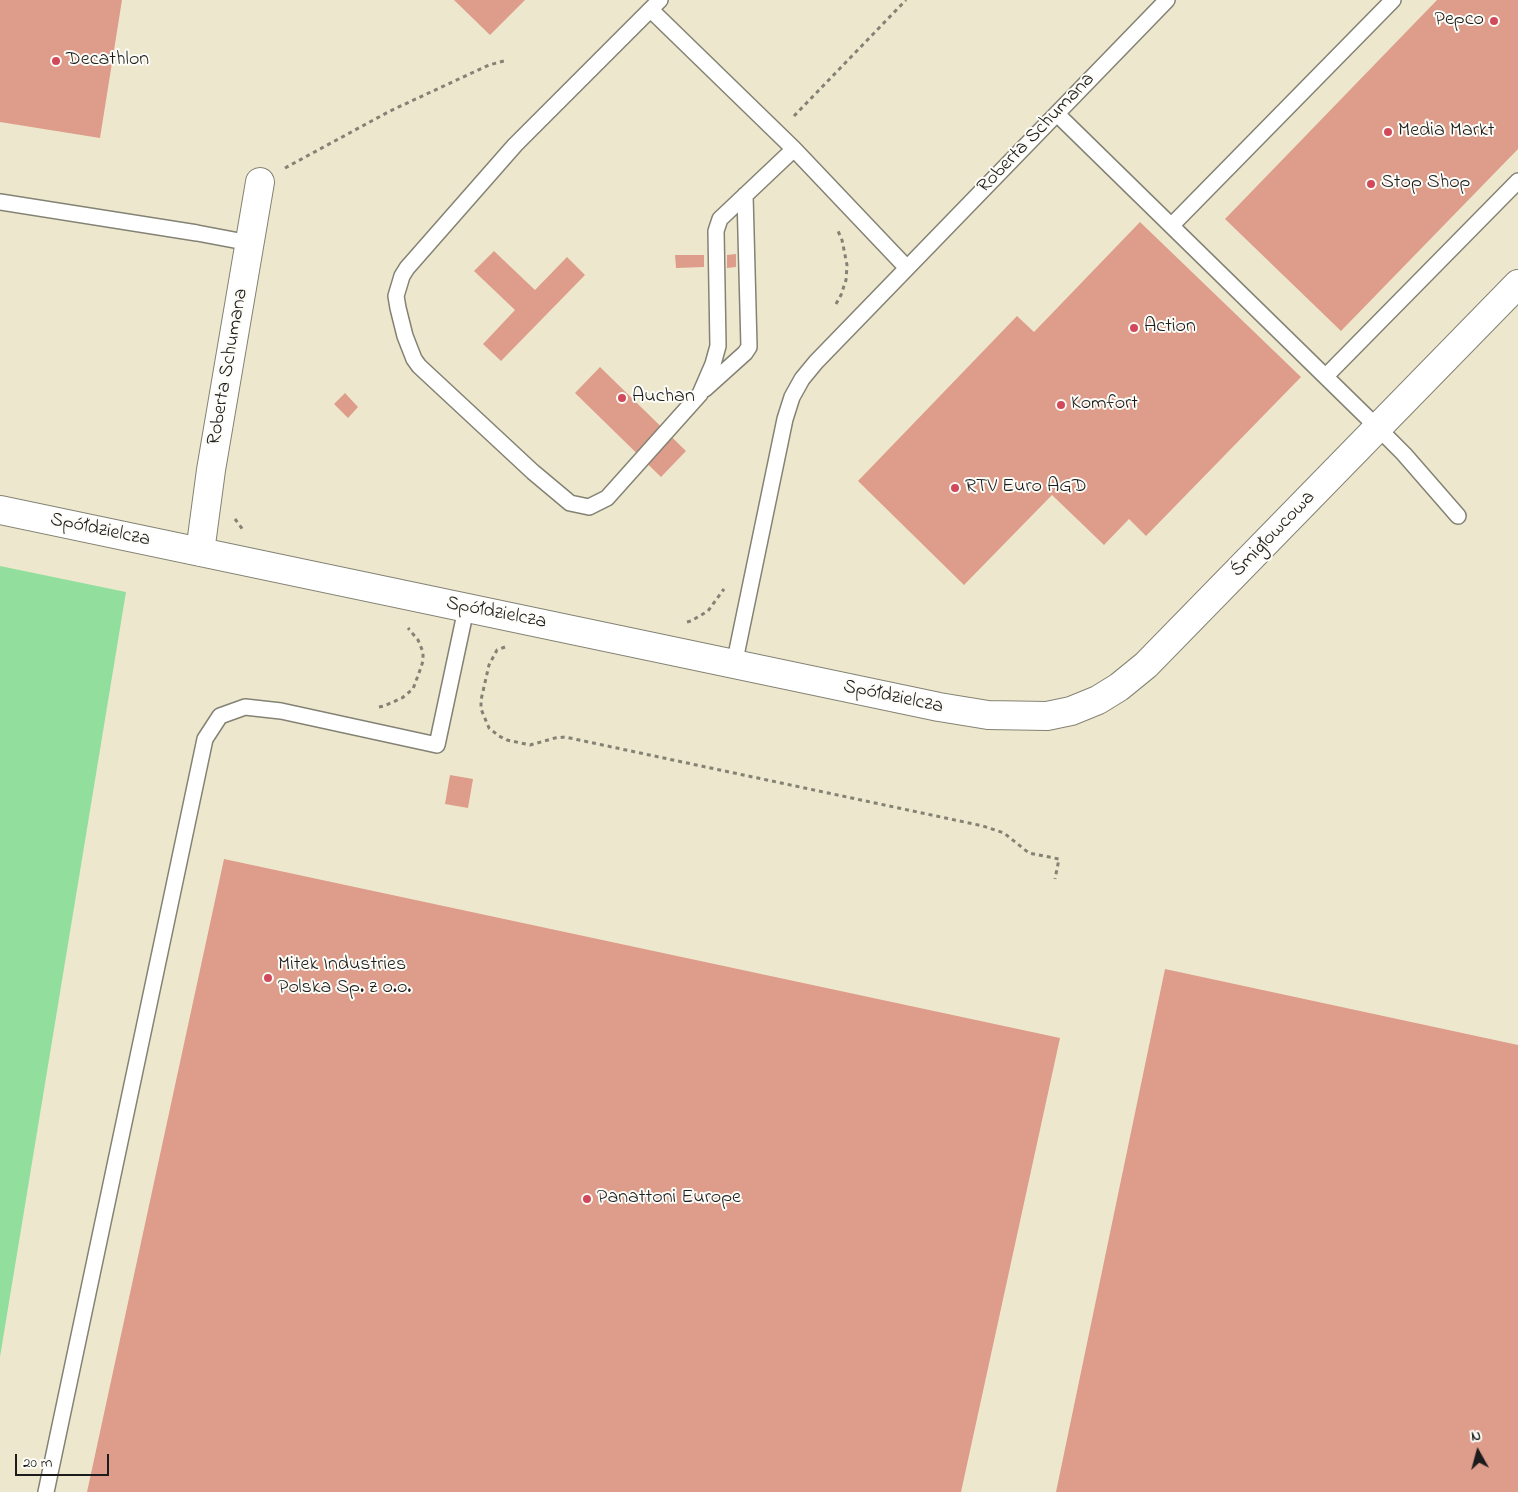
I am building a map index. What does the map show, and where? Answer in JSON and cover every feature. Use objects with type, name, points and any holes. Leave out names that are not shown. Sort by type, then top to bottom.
[{"type":"street","name":"Roberta Schumana","points":[[200,552],[211,470],[260,182]]},
{"type":"street","name":"Śmigłowcowa","points":[[993,715],[1038,716],[1068,712],[1098,700],[1131,679],[1159,654],[1518,284]]},
{"type":"street","name":"Spółdzielcza","points":[[0,510],[939,708],[993,715]]},
{"type":"lane","name":"Roberta Schumana","points":[[734,665],[779,449],[792,397],[802,379],[816,362],[1167,0]]},
{"type":"lane","points":[[1172,225],[1393,0]]},
{"type":"lane","points":[[745,195],[749,347],[745,353],[700,394],[607,498],[589,507],[570,503],[533,472],[419,366],[414,359],[405,336],[396,296],[402,276],[407,268],[515,144],[655,5],[907,268]]},
{"type":"lane","points":[[1057,114],[1404,454],[1458,516]]},
{"type":"lane","points":[[700,394],[713,364],[718,346],[716,231],[720,219],[794,149]]},
{"type":"lane","points":[[1326,376],[1518,181]]},
{"type":"lane","points":[[0,202],[250,243]]},
{"type":"lane","points":[[46,1492],[204,739],[220,716],[245,707],[281,711],[437,745],[466,609]]},
{"type":"path","points":[[787,122],[906,0]]},
{"type":"path","points":[[260,182],[390,111],[489,65],[504,61]]},
{"type":"path","points":[[232,513],[234,519],[246,532]]},
{"type":"path","points":[[376,707],[384,706],[402,698],[413,688],[419,673],[423,661],[423,652],[418,640],[407,626]]},
{"type":"path","points":[[508,646],[497,650],[488,664],[481,700],[481,708],[490,728],[507,740],[530,745],[565,737],[983,826],[1004,833],[1029,853],[1059,859],[1055,878]]},
{"type":"green space","points":[[0,566],[126,592],[0,1357]]},
{"type":"building","name":"Decathlon","points":[[0,0],[122,0],[100,138],[0,122]]},
{"type":"building","points":[[454,0],[525,0],[490,35]]},
{"type":"building","name":"Stop Shop","points":[[1437,0],[1518,0],[1518,149],[1341,331],[1225,219]]},
{"type":"building","points":[[1140,222],[1301,377],[1146,536],[1129,519],[1104,545],[1052,495],[964,585],[858,481],[1017,316],[1034,332]]},
{"type":"building","points":[[494,251],[535,290],[567,257],[585,275],[501,361],[483,344],[515,310],[474,271]]},
{"type":"building","points":[[736,254],[736,267],[727,268],[727,255]]},
{"type":"building","points":[[675,255],[704,255],[704,267],[676,268]]},
{"type":"building","points":[[600,367],[686,451],[661,477],[575,393]]},
{"type":"building","points":[[345,393],[358,407],[348,418],[334,404]]},
{"type":"building","points":[[450,775],[473,779],[468,808],[445,804]]},
{"type":"building","name":"Panattoni Europe","points":[[224,859],[1060,1038],[961,1492],[87,1492]]},
{"type":"building","points":[[1165,969],[1518,1045],[1518,1492],[1056,1492]]},
{"type":"place","name":"Pepco","points":[[1494,21]]},
{"type":"place","name":"Decathlon","points":[[56,61]]},
{"type":"place","name":"Media Markt","points":[[1388,132]]},
{"type":"place","name":"Stop Shop","points":[[1371,184]]},
{"type":"place","name":"Action","points":[[1134,328]]},
{"type":"place","name":"Auchan","points":[[622,398]]},
{"type":"place","name":"Komfort","points":[[1061,405]]},
{"type":"place","name":"RTV Euro AGD","points":[[955,488]]},
{"type":"place","name":"Mitek Industries Polska Sp. z o.o.","points":[[268,978]]},
{"type":"place","name":"Panattoni Europe","points":[[587,1199]]}]
